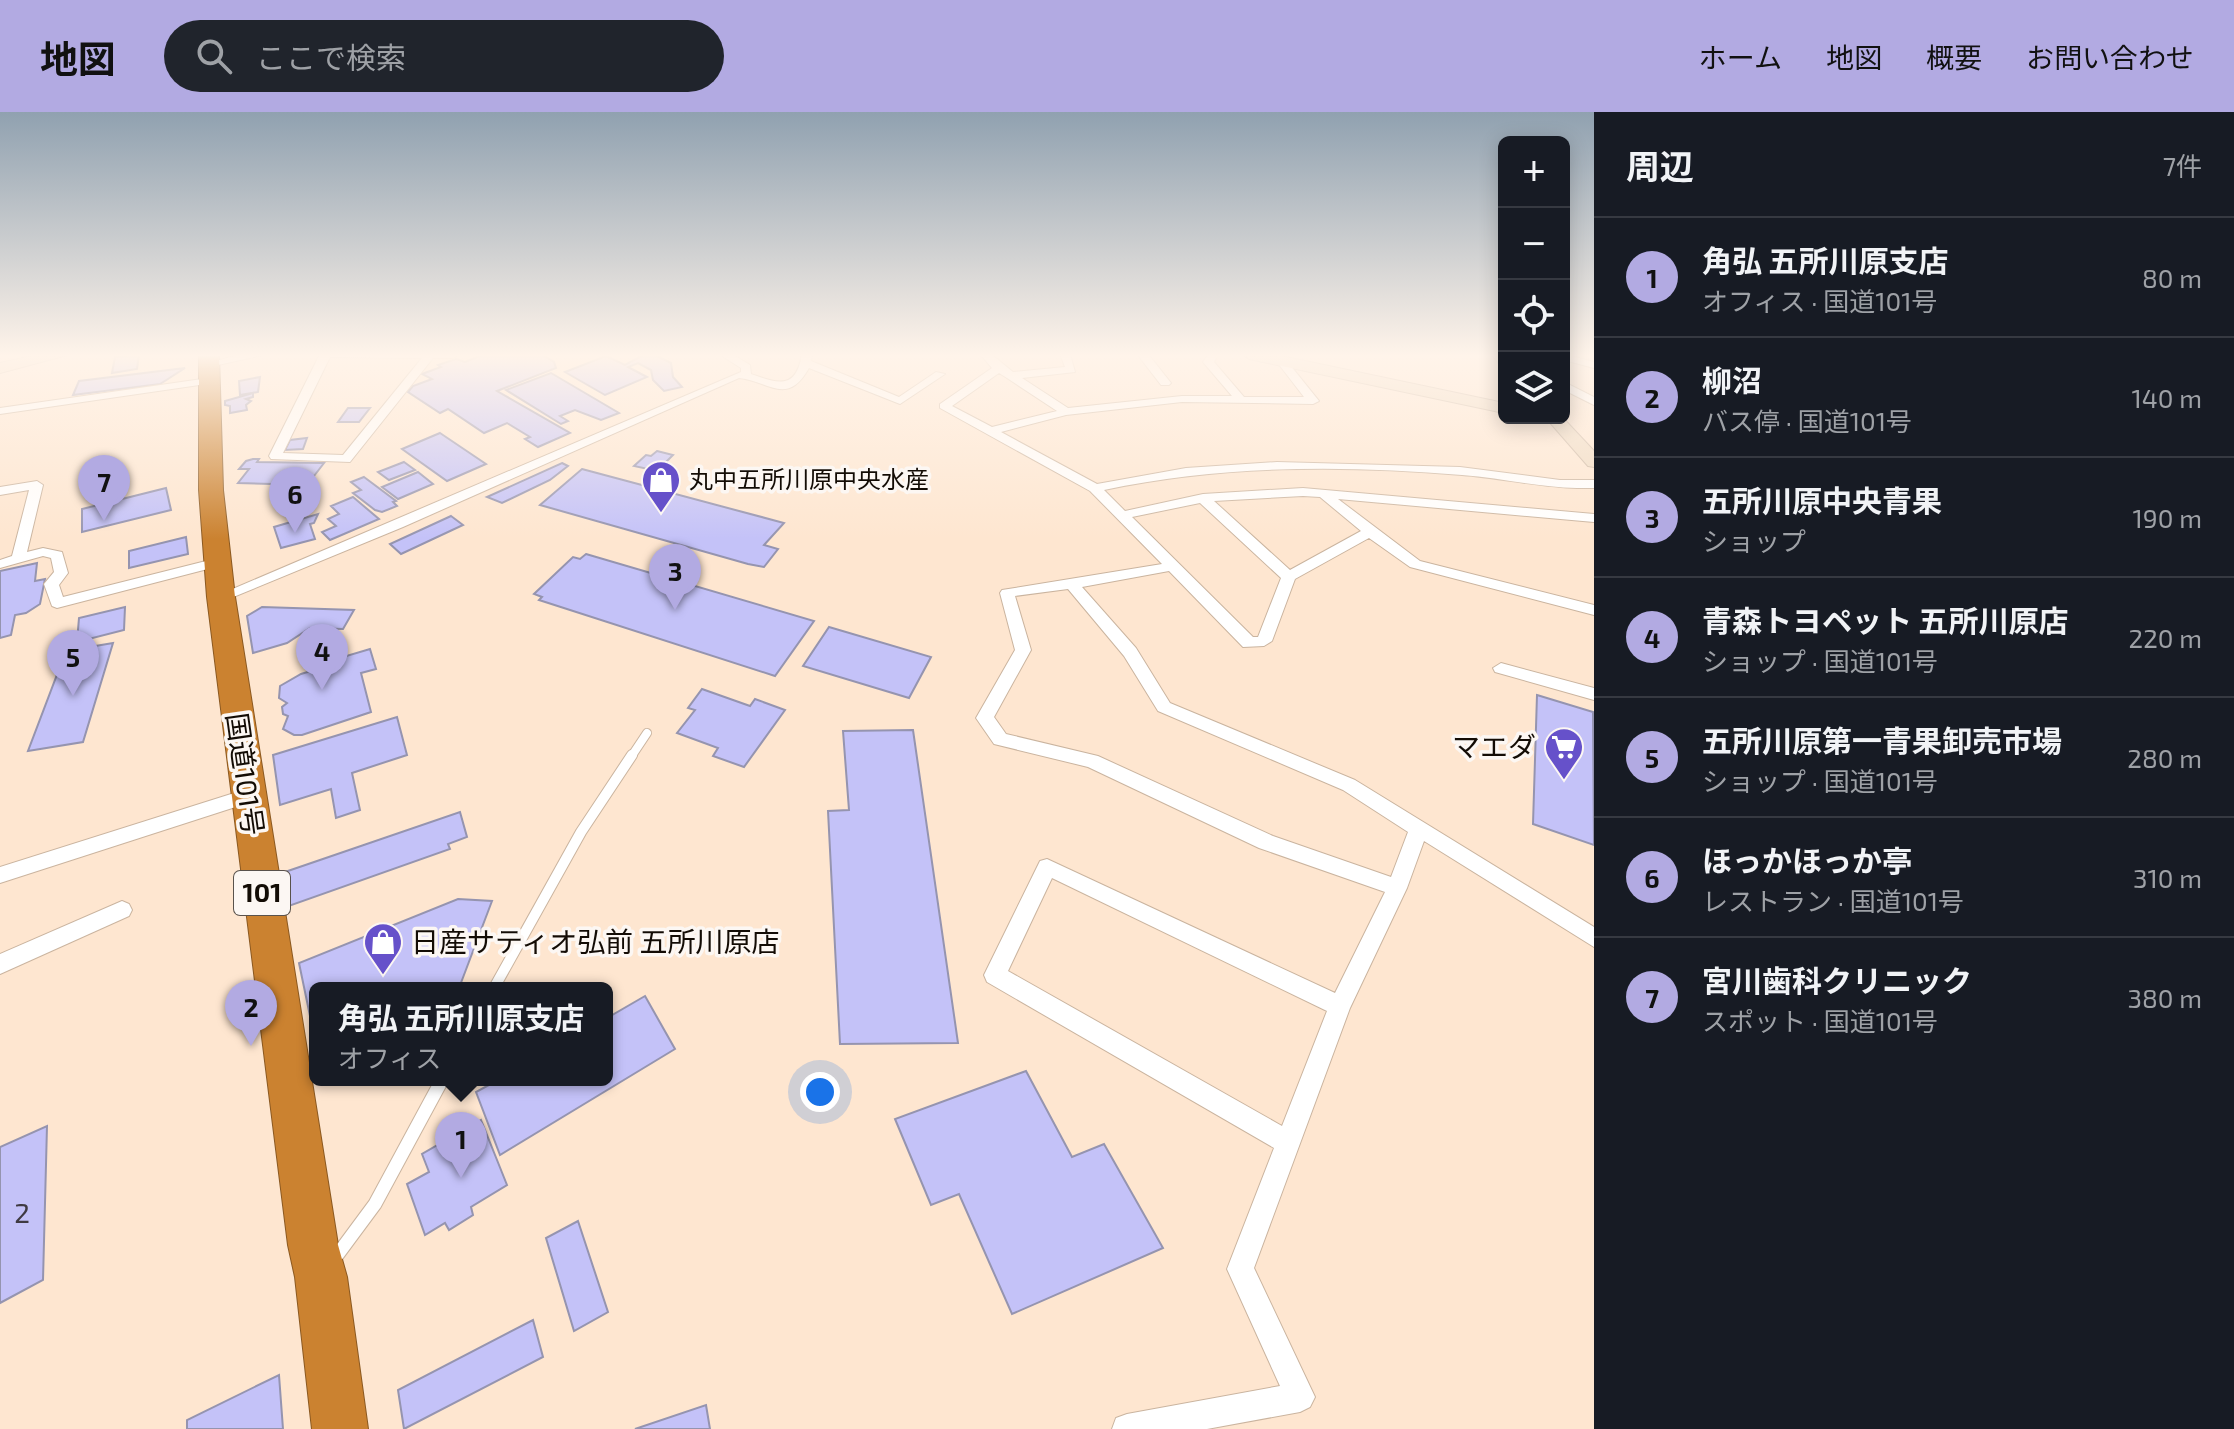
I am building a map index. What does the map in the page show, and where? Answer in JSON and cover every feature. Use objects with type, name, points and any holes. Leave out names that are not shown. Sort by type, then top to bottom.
[{"type":"highway","name":"国道101号","points":[[210,415],[211,490],[219,580],[247,796],[284,1030],[313,1245],[321,1277],[340,1429]]},
{"type":"main road","points":[[1557,424],[1594,462]]},
{"type":"main road","points":[[1570,424],[1594,431]]},
{"type":"street","points":[[295,415],[275,456],[346,459],[381,415]]},
{"type":"street","points":[[0,564],[43,552],[57,555],[61,573],[51,584],[57,603],[219,580],[398,524],[645,415]]},
{"type":"street","points":[[962,415],[1095,488],[1249,643],[1264,641],[1289,577],[1370,532]]},
{"type":"street","points":[[992,431],[1053,415]]},
{"type":"street","points":[[1095,488],[1187,470],[1358,464],[1472,472],[1568,485],[1594,484]]},
{"type":"street","points":[[0,491],[37,485],[18,559]]},
{"type":"street","points":[[1123,515],[1203,498],[1323,493],[1594,518]]},
{"type":"street","points":[[1323,493],[1415,564],[1594,610]]},
{"type":"street","points":[[1203,498],[1289,577]]},
{"type":"street","points":[[1173,566],[1007,593],[1023,650],[985,718],[1000,739],[1092,761],[1266,842],[1397,888]]},
{"type":"street","points":[[1072,584],[1130,652],[1164,707],[1349,785],[1594,938]]},
{"type":"street","points":[[1501,668],[1594,694]]},
{"type":"street","points":[[0,875],[247,796]]},
{"type":"street","points":[[1127,1429],[1300,1397],[1240,1269],[1340,1006],[1397,888],[1419,828]]},
{"type":"street","points":[[1287,1142],[995,975],[1047,867],[1340,1006]]},
{"type":"street","points":[[0,964],[122,910]]},
{"type":"lane","points":[[497,982],[581,832],[647,733]]},
{"type":"lane","points":[[321,1277],[375,1204],[439,1086]]},
{"type":"building","points":[[343,415],[364,415],[359,422],[338,422]]},
{"type":"building","points":[[458,415],[540,415],[570,433],[538,447],[525,439],[530,437],[507,423],[484,433]]},
{"type":"building","points":[[547,415],[561,415],[568,421],[561,424]]},
{"type":"building","points":[[589,415],[613,415],[601,420]]},
{"type":"building","points":[[440,433],[486,464],[447,481],[402,449]]},
{"type":"building","points":[[307,438],[303,449],[285,450],[290,440]]},
{"type":"building","points":[[657,451],[673,455],[657,471],[634,466],[646,455],[651,456]]},
{"type":"building","points":[[259,459],[257,462],[324,463],[307,485],[238,483],[249,469],[239,469],[246,461]]},
{"type":"building","points":[[404,462],[415,470],[389,480],[378,472]]},
{"type":"building","points":[[562,463],[568,466],[550,480],[502,503],[487,497]]},
{"type":"building","name":"丸中五所川原中央水産","points":[[582,469],[784,523],[764,545],[778,549],[764,567],[540,505]]},
{"type":"building","points":[[418,472],[433,484],[398,499],[382,487]]},
{"type":"building","points":[[364,477],[396,501],[393,502],[397,506],[382,512],[375,510],[353,493],[361,490],[351,482]]},
{"type":"building","points":[[166,488],[171,510],[82,532],[82,509]]},
{"type":"building","points":[[353,497],[379,519],[330,540],[322,532],[336,526],[328,519],[339,514],[331,506]]},
{"type":"building","points":[[318,514],[314,523],[310,524],[315,539],[281,548],[274,527]]},
{"type":"building","points":[[451,516],[463,525],[401,554],[390,544]]},
{"type":"building","points":[[186,537],[188,554],[129,568],[129,551]]},
{"type":"building","points":[[586,554],[814,621],[775,676],[539,600],[542,597],[534,594],[573,557],[580,559]]},
{"type":"building","points":[[37,563],[35,581],[45,579],[40,604],[26,613],[15,615],[11,635],[0,638],[0,571]]},
{"type":"building","points":[[125,607],[124,630],[77,642],[79,618]]},
{"type":"building","points":[[262,607],[354,610],[343,629],[310,628],[287,643],[253,653],[247,616]]},
{"type":"building","points":[[829,627],[931,657],[909,698],[803,666]]},
{"type":"building","points":[[113,643],[83,742],[28,751],[66,651]]},
{"type":"building","points":[[370,649],[376,669],[361,673],[371,712],[302,735],[294,735],[283,729],[288,716],[283,714],[282,707],[287,703],[279,698],[280,686],[301,674],[338,663],[336,659]]},
{"type":"building","points":[[702,689],[750,706],[755,699],[785,710],[744,767],[713,756],[718,748],[677,733],[695,710],[688,708]]},
{"type":"building","name":"マエダ","points":[[1537,695],[1593,712],[1594,845],[1533,824]]},
{"type":"building","points":[[397,717],[407,755],[352,773],[360,810],[336,818],[331,789],[280,805],[273,755]]},
{"type":"building","points":[[913,730],[958,1043],[840,1044],[828,811],[849,810],[843,731]]},
{"type":"building","points":[[460,812],[467,837],[448,844],[450,849],[286,907],[282,873]]},
{"type":"building","name":"日産サティオ弘前 五所川原店","points":[[458,899],[492,901],[461,982],[309,982],[309,1011],[299,963]]},
{"type":"building","points":[[645,996],[675,1049],[500,1155],[476,1092],[487,1086],[613,1086],[613,1015]]},
{"type":"building","points":[[1026,1071],[1072,1157],[1104,1144],[1163,1248],[1012,1314],[959,1194],[931,1205],[895,1119]]},
{"type":"building","points":[[481,1120],[507,1185],[471,1207],[473,1215],[449,1230],[445,1223],[425,1235],[407,1184],[429,1172],[422,1154]]},
{"type":"building","points":[[47,1126],[43,1280],[0,1303],[0,1147]]},
{"type":"building","points":[[578,1221],[608,1312],[574,1331],[546,1238]]},
{"type":"building","points":[[533,1320],[543,1357],[404,1429],[398,1390]]},
{"type":"building","points":[[279,1375],[283,1429],[187,1429],[187,1420]]},
{"type":"building","points":[[706,1405],[710,1429],[635,1429]]},
{"type":"place","name":"丸中五所川原中央水産","points":[[661,514]]},
{"type":"place","name":"宮川歯科クリニック","points":[[104,521]]},
{"type":"place","name":"ほっかほっか亭","points":[[295,533]]},
{"type":"place","name":"五所川原中央青果","points":[[675,610]]},
{"type":"place","name":"青森トヨペット 五所川原店","points":[[322,690]]},
{"type":"place","name":"五所川原第一青果卸売市場","points":[[73,696]]},
{"type":"place","name":"マエダ","points":[[1564,781]]},
{"type":"place","name":"日産サティオ弘前 五所川原店","points":[[383,976]]},
{"type":"place","name":"柳沼","points":[[251,1046]]},
{"type":"place","name":"角弘 五所川原支店","points":[[461,1178]]}]
